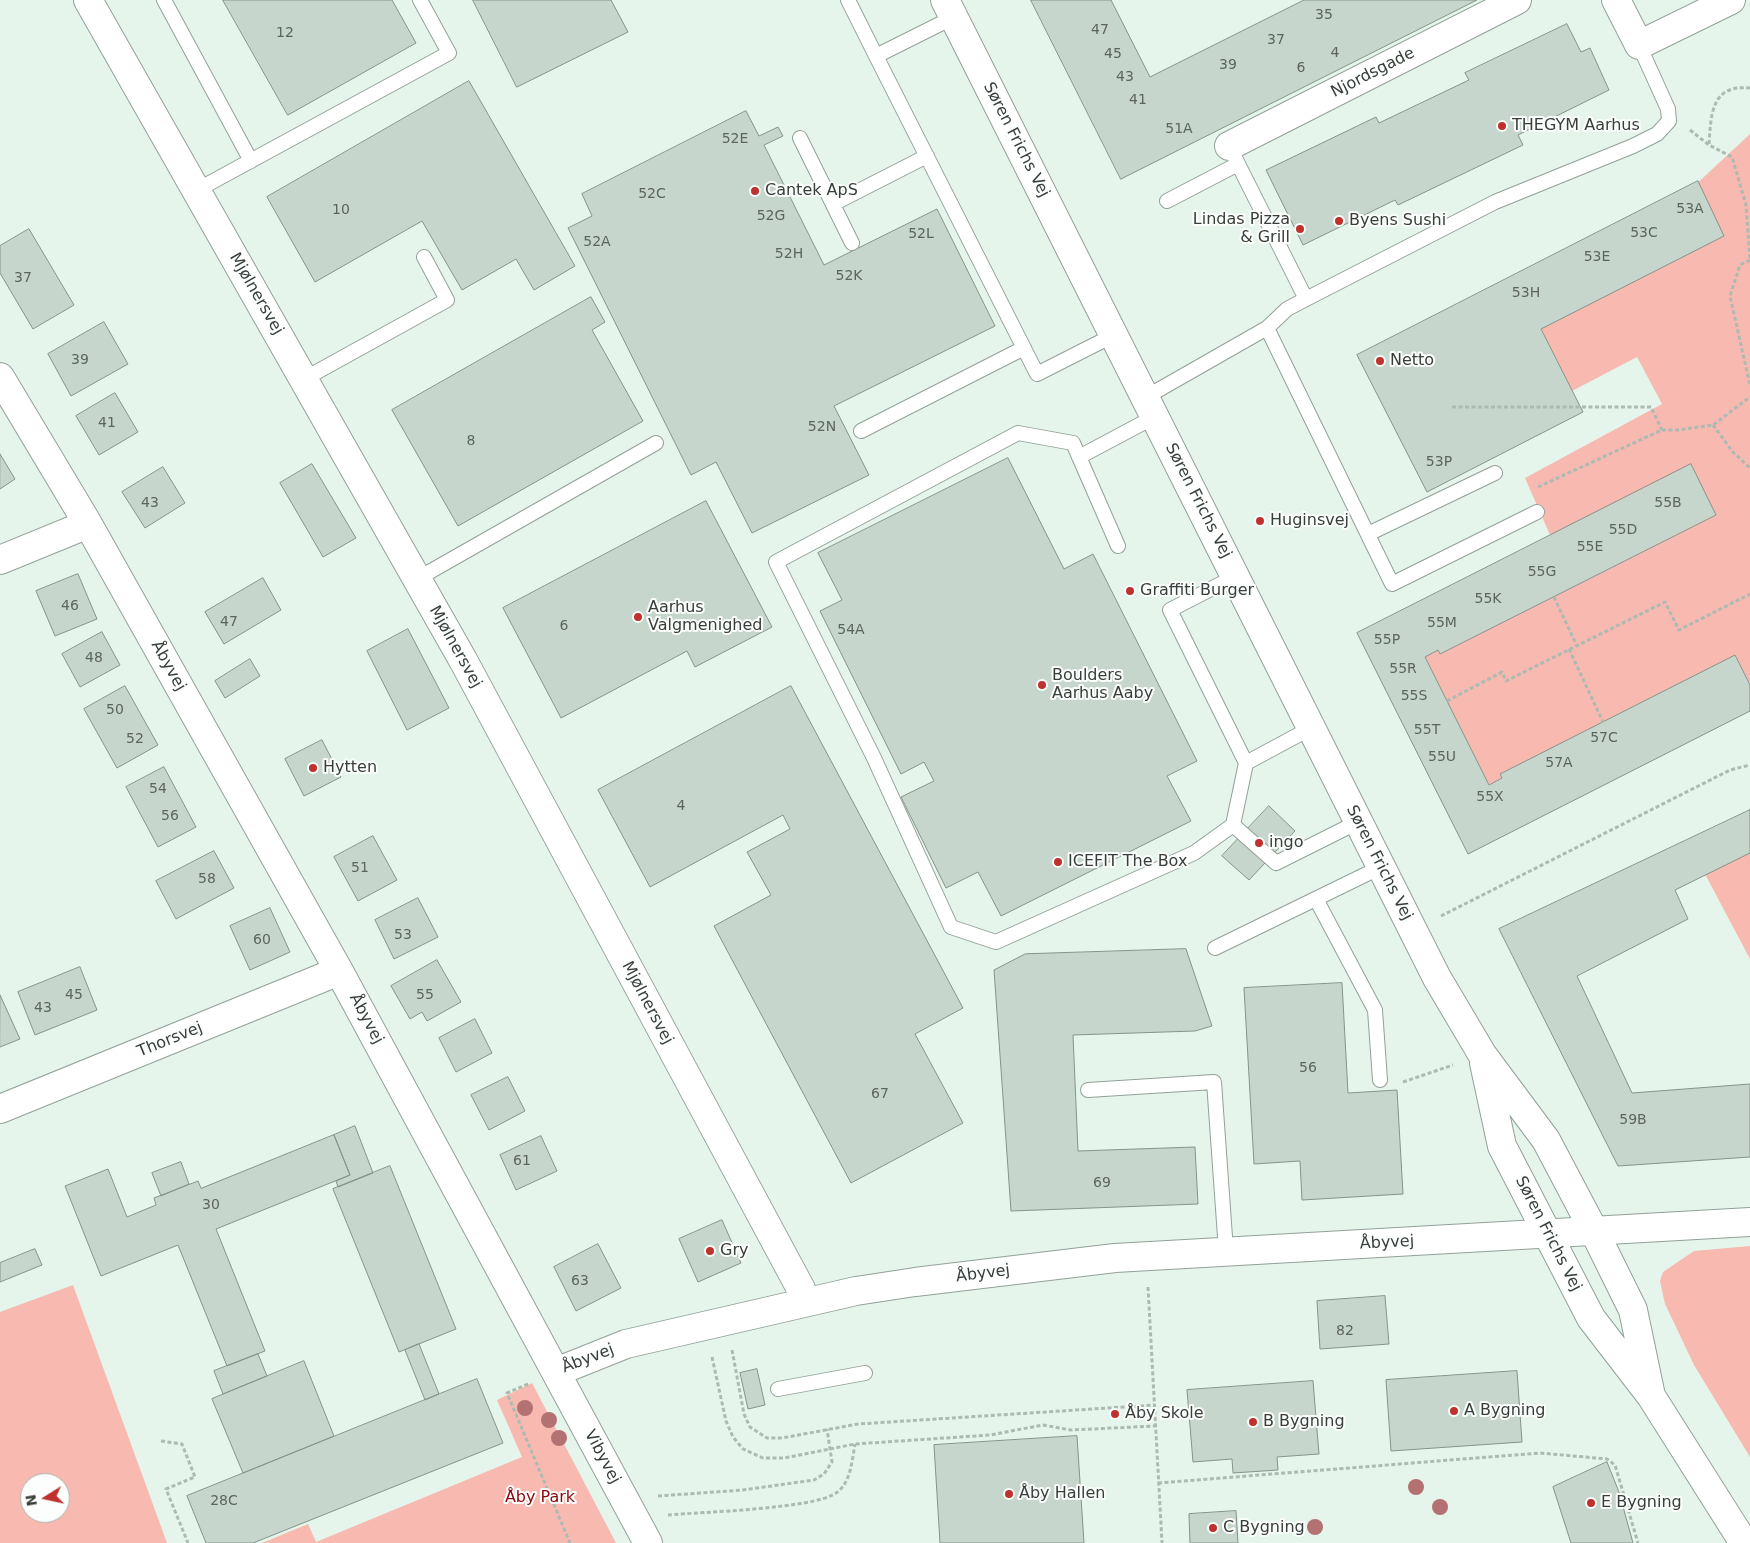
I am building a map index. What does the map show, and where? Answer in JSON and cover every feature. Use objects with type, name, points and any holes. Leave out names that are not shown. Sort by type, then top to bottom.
[{"type":"street","name":"Mjølnersvej","points":[[88,0],[468,669],[791,1272],[805,1302]]},
{"type":"street","name":"Njordsgade","points":[[1233,155],[1518,0]]},
{"type":"street","points":[[1616,0],[1639,46],[1731,0]]},
{"type":"street","name":"Søren Frichs Vej","points":[[950,8],[1437,978],[1482,1054],[1546,1140],[1594,1231],[1633,1310],[1651,1396]]},
{"type":"street","name":"Åbyvej","points":[[0,377],[88,524],[339,971],[556,1372],[626,1344],[716,1325],[856,1291],[915,1282],[1146,1256],[1750,1222]]},
{"type":"street","points":[[0,560],[88,524]]},
{"type":"street","name":"Thorsvej","points":[[0,1109],[339,971]]},
{"type":"street","name":"Søren Frichs Vej","points":[[1482,1054],[1502,1146],[1591,1318],[1651,1396],[1744,1543]]},
{"type":"street","name":"Vibyvej","points":[[556,1372],[648,1543]]},
{"type":"lane","points":[[164,0],[251,161]]},
{"type":"lane","points":[[197,190],[449,53],[420,0]]},
{"type":"lane","points":[[848,0],[1037,374],[1114,335]]},
{"type":"lane","points":[[876,56],[950,8]]},
{"type":"lane","points":[[1079,457],[1267,328],[1287,309],[1496,202],[1633,146],[1657,134],[1669,121],[1668,109],[1639,46]]},
{"type":"lane","points":[[800,138],[852,242]]},
{"type":"lane","points":[[1167,201],[1233,155],[1306,299]]},
{"type":"lane","points":[[833,204],[927,156]]},
{"type":"lane","points":[[304,379],[447,300],[424,257]]},
{"type":"lane","points":[[1267,328],[1392,584],[1537,512]]},
{"type":"lane","points":[[861,431],[1024,348]]},
{"type":"lane","points":[[1118,546],[1072,443],[1018,433],[776,562],[874,758],[951,927],[996,942],[1194,854],[1234,825],[1246,763],[1170,610],[1236,576]]},
{"type":"lane","points":[[417,579],[656,443]]},
{"type":"lane","points":[[1368,534],[1495,473]]},
{"type":"lane","points":[[1246,763],[1311,728]]},
{"type":"lane","points":[[1234,825],[1276,863],[1358,822]]},
{"type":"lane","points":[[1215,948],[1381,867]]},
{"type":"lane","points":[[1316,900],[1375,1010],[1380,1080]]},
{"type":"lane","points":[[1088,1090],[1214,1082],[1226,1251]]},
{"type":"lane","points":[[778,1390],[865,1373]]},
{"type":"path","points":[[1709,145],[1712,113],[1719,97],[1736,87],[1750,88]]},
{"type":"path","points":[[1669,121],[1683,125],[1709,145],[1732,156],[1746,205],[1750,259],[1740,265],[1730,296],[1750,385]]},
{"type":"path","points":[[1537,488],[1662,430],[1678,430],[1713,425],[1750,398]]},
{"type":"path","points":[[1452,407],[1651,407],[1662,430]]},
{"type":"path","points":[[1713,425],[1733,452],[1750,468]]},
{"type":"path","points":[[1447,701],[1502,672],[1506,681],[1665,602],[1679,630],[1750,594]]},
{"type":"path","points":[[1554,596],[1577,646]]},
{"type":"path","points":[[1569,649],[1603,722]]},
{"type":"path","points":[[1413,930],[1730,770],[1750,765]]},
{"type":"path","points":[[1380,1080],[1407,1082],[1482,1054]]},
{"type":"path","points":[[1146,1256],[1162,1543]]},
{"type":"path","points":[[716,1325],[750,1428],[767,1438],[782,1438],[858,1424],[1154,1405]]},
{"type":"path","points":[[716,1325],[726,1421],[733,1437],[743,1449],[763,1458],[784,1458],[855,1444],[990,1435],[1044,1426],[1071,1430],[1155,1426]]},
{"type":"path","points":[[556,1372],[508,1393],[570,1543]]},
{"type":"path","points":[[630,1509],[814,1480],[824,1474],[832,1462],[827,1429]]},
{"type":"path","points":[[162,1441],[182,1444],[195,1477],[166,1489],[188,1543]]},
{"type":"path","points":[[630,1509],[808,1503],[836,1493],[847,1479],[855,1444]]},
{"type":"path","points":[[1158,1483],[1540,1453],[1607,1459],[1615,1465],[1638,1543]]},
{"type":"green space","points":[[1750,134],[1750,685],[1735,656],[1500,774],[1502,778],[1489,785],[1425,657],[1438,650],[1440,654],[1716,515],[1550,535],[1525,478],[1662,404],[1637,357],[1572,391],[1541,329]]},
{"type":"green space","points":[[1750,853],[1750,959],[1705,874]]},
{"type":"green space","points":[[1750,1246],[1750,1457],[1694,1365],[1665,1304],[1660,1281],[1663,1272],[1694,1251]]},
{"type":"green space","points":[[73,1285],[167,1543],[0,1543],[0,1312]]},
{"type":"green space","name":"Åby Park","points":[[532,1383],[616,1543],[262,1543],[308,1524],[316,1542],[522,1457],[497,1400]]},
{"type":"building","points":[[223,0],[392,0],[416,43],[288,115]]},
{"type":"building","points":[[473,0],[611,0],[628,32],[517,87]]},
{"type":"building","points":[[1031,0],[1111,0],[1150,77],[1304,0],[1477,0],[1121,179]]},
{"type":"building","points":[[1567,24],[1581,52],[1590,48],[1609,90],[1518,135],[1523,145],[1398,205],[1395,200],[1303,245],[1266,170],[1376,117],[1379,123],[1469,80],[1465,73]]},
{"type":"building","points":[[469,81],[575,266],[534,290],[516,259],[462,290],[422,221],[315,282],[267,197]]},
{"type":"building","points":[[746,111],[759,136],[778,127],[783,136],[764,145],[824,265],[937,209],[995,326],[834,406],[869,475],[752,533],[716,462],[691,475],[568,228],[592,216],[582,194]]},
{"type":"building","points":[[1698,181],[1724,236],[1541,329],[1583,412],[1427,492],[1357,355]]},
{"type":"building","points":[[29,229],[74,305],[33,329],[0,273],[0,246]]},
{"type":"building","points":[[591,297],[605,322],[592,330],[643,421],[458,526],[392,410]]},
{"type":"building","points":[[104,322],[128,364],[71,396],[48,354]]},
{"type":"building","points":[[115,393],[138,432],[99,455],[76,416]]},
{"type":"building","points":[[0,454],[15,479],[0,489]]},
{"type":"building","points":[[1008,458],[1064,569],[1093,554],[1197,761],[1167,776],[1191,821],[1001,916],[978,872],[946,888],[901,797],[934,781],[924,762],[901,774],[820,611],[842,600],[818,553]]},
{"type":"building","points":[[312,464],[356,538],[323,557],[280,483]]},
{"type":"building","points":[[1691,464],[1716,515],[1440,654],[1438,650],[1425,657],[1489,785],[1502,778],[1500,774],[1735,655],[1750,685],[1750,711],[1468,854],[1357,633]]},
{"type":"building","points":[[163,467],[185,503],[145,528],[122,492]]},
{"type":"building","name":"Aarhus Valgmenighed","points":[[706,501],[772,627],[695,667],[687,651],[561,718],[503,608]]},
{"type":"building","points":[[78,574],[97,619],[55,636],[36,591]]},
{"type":"building","points":[[263,578],[281,610],[224,644],[205,612]]},
{"type":"building","points":[[408,629],[449,708],[407,730],[367,651]]},
{"type":"building","points":[[102,632],[120,665],[80,687],[62,654]]},
{"type":"building","points":[[250,659],[260,676],[225,698],[215,681]]},
{"type":"building","points":[[125,686],[158,745],[117,768],[84,709]]},
{"type":"building","points":[[791,686],[963,1008],[915,1034],[963,1123],[851,1183],[714,926],[771,895],[747,852],[790,829],[783,815],[650,887],[598,790]]},
{"type":"building","name":"Hytten","points":[[322,740],[341,777],[304,796],[285,759]]},
{"type":"building","points":[[164,767],[196,827],[158,847],[126,787]]},
{"type":"building","name":"ingo","points":[[1269,806],[1295,831],[1249,880],[1222,856]]},
{"type":"building","points":[[1750,810],[1750,853],[1675,890],[1688,919],[1577,976],[1632,1093],[1750,1084],[1750,1157],[1618,1166],[1499,929]]},
{"type":"building","points":[[373,836],[397,880],[358,901],[334,857]]},
{"type":"building","points":[[214,851],[234,888],[176,919],[156,881]]},
{"type":"building","points":[[418,898],[438,937],[394,959],[375,920]]},
{"type":"building","points":[[270,908],[290,952],[250,970],[230,926]]},
{"type":"building","points":[[1186,949],[1212,1026],[1195,1031],[1073,1035],[1078,1151],[1195,1147],[1198,1204],[1011,1211],[994,970],[1025,954]]},
{"type":"building","points":[[437,960],[461,1002],[427,1021],[422,1012],[410,1019],[391,986]]},
{"type":"building","points":[[80,967],[97,1010],[35,1035],[18,992]]},
{"type":"building","points":[[1342,983],[1348,1093],[1397,1090],[1403,1194],[1302,1200],[1300,1161],[1254,1164],[1244,988]]},
{"type":"building","points":[[0,995],[20,1039],[0,1047]]},
{"type":"building","points":[[475,1019],[492,1053],[456,1072],[439,1038]]},
{"type":"building","points":[[508,1077],[525,1111],[489,1130],[471,1095]]},
{"type":"building","points":[[355,1126],[373,1173],[338,1187],[336,1181],[350,1175],[334,1135]]},
{"type":"building","points":[[334,1135],[350,1175],[216,1229],[265,1351],[227,1366],[178,1245],[101,1276],[65,1186],[108,1169],[127,1217],[156,1205],[154,1198],[198,1181],[201,1188]]},
{"type":"building","points":[[541,1136],[557,1171],[516,1190],[500,1155]]},
{"type":"building","points":[[181,1162],[189,1184],[161,1196],[152,1173]]},
{"type":"building","points":[[390,1166],[456,1329],[399,1352],[333,1189]]},
{"type":"building","name":"Gry","points":[[722,1220],[741,1263],[698,1282],[679,1239]]},
{"type":"building","points":[[598,1244],[621,1288],[576,1311],[554,1267]]},
{"type":"building","points":[[35,1249],[42,1265],[0,1282],[0,1263]]},
{"type":"building","points":[[1385,1296],[1389,1344],[1320,1349],[1317,1301]]},
{"type":"building","points":[[419,1344],[439,1394],[425,1400],[405,1350]]},
{"type":"building","points":[[258,1354],[267,1376],[223,1394],[214,1371]]},
{"type":"building","points":[[304,1361],[334,1436],[243,1473],[212,1399]]},
{"type":"building","points":[[757,1369],[765,1405],[748,1409],[740,1373]]},
{"type":"building","name":"A Bygning","points":[[1517,1371],[1522,1442],[1391,1451],[1386,1380]]},
{"type":"building","points":[[477,1379],[503,1443],[253,1543],[206,1543],[187,1496]]},
{"type":"building","name":"B Bygning","points":[[1313,1381],[1319,1454],[1277,1457],[1278,1470],[1233,1473],[1232,1459],[1193,1462],[1187,1390]]},
{"type":"building","name":"Åby Hallen","points":[[1077,1436],[1084,1543],[940,1543],[934,1445]]},
{"type":"building","name":"E Bygning","points":[[1607,1462],[1619,1492],[1633,1543],[1571,1543],[1553,1487]]},
{"type":"building","name":"C Bygning","points":[[1236,1511],[1238,1543],[1190,1543],[1189,1514]]},
{"type":"place","name":"THEGYM Aarhus","points":[[1502,126]]},
{"type":"place","name":"Cantek ApS","points":[[755,191]]},
{"type":"place","name":"Byens Sushi","points":[[1339,221]]},
{"type":"place","name":"Lindas Pizza & Grill","points":[[1300,229]]},
{"type":"place","name":"Netto","points":[[1380,361]]},
{"type":"place","name":"Huginsvej","points":[[1260,521]]},
{"type":"place","name":"Graffiti Burger","points":[[1130,591]]},
{"type":"place","name":"Aarhus Valgmenighed","points":[[638,617]]},
{"type":"place","name":"Boulders Aarhus Aaby","points":[[1042,685]]},
{"type":"place","name":"Hytten","points":[[313,768]]},
{"type":"place","name":"ingo","points":[[1259,843]]},
{"type":"place","name":"ICEFIT The Box","points":[[1058,862]]},
{"type":"place","name":"Gry","points":[[710,1251]]},
{"type":"place","name":"A Bygning","points":[[1454,1411]]},
{"type":"place","name":"Åby Skole","points":[[1115,1414]]},
{"type":"place","name":"B Bygning","points":[[1253,1422]]},
{"type":"place","name":"Åby Hallen","points":[[1009,1494]]},
{"type":"place","name":"E Bygning","points":[[1591,1503]]},
{"type":"place","name":"C Bygning","points":[[1213,1528]]}]
